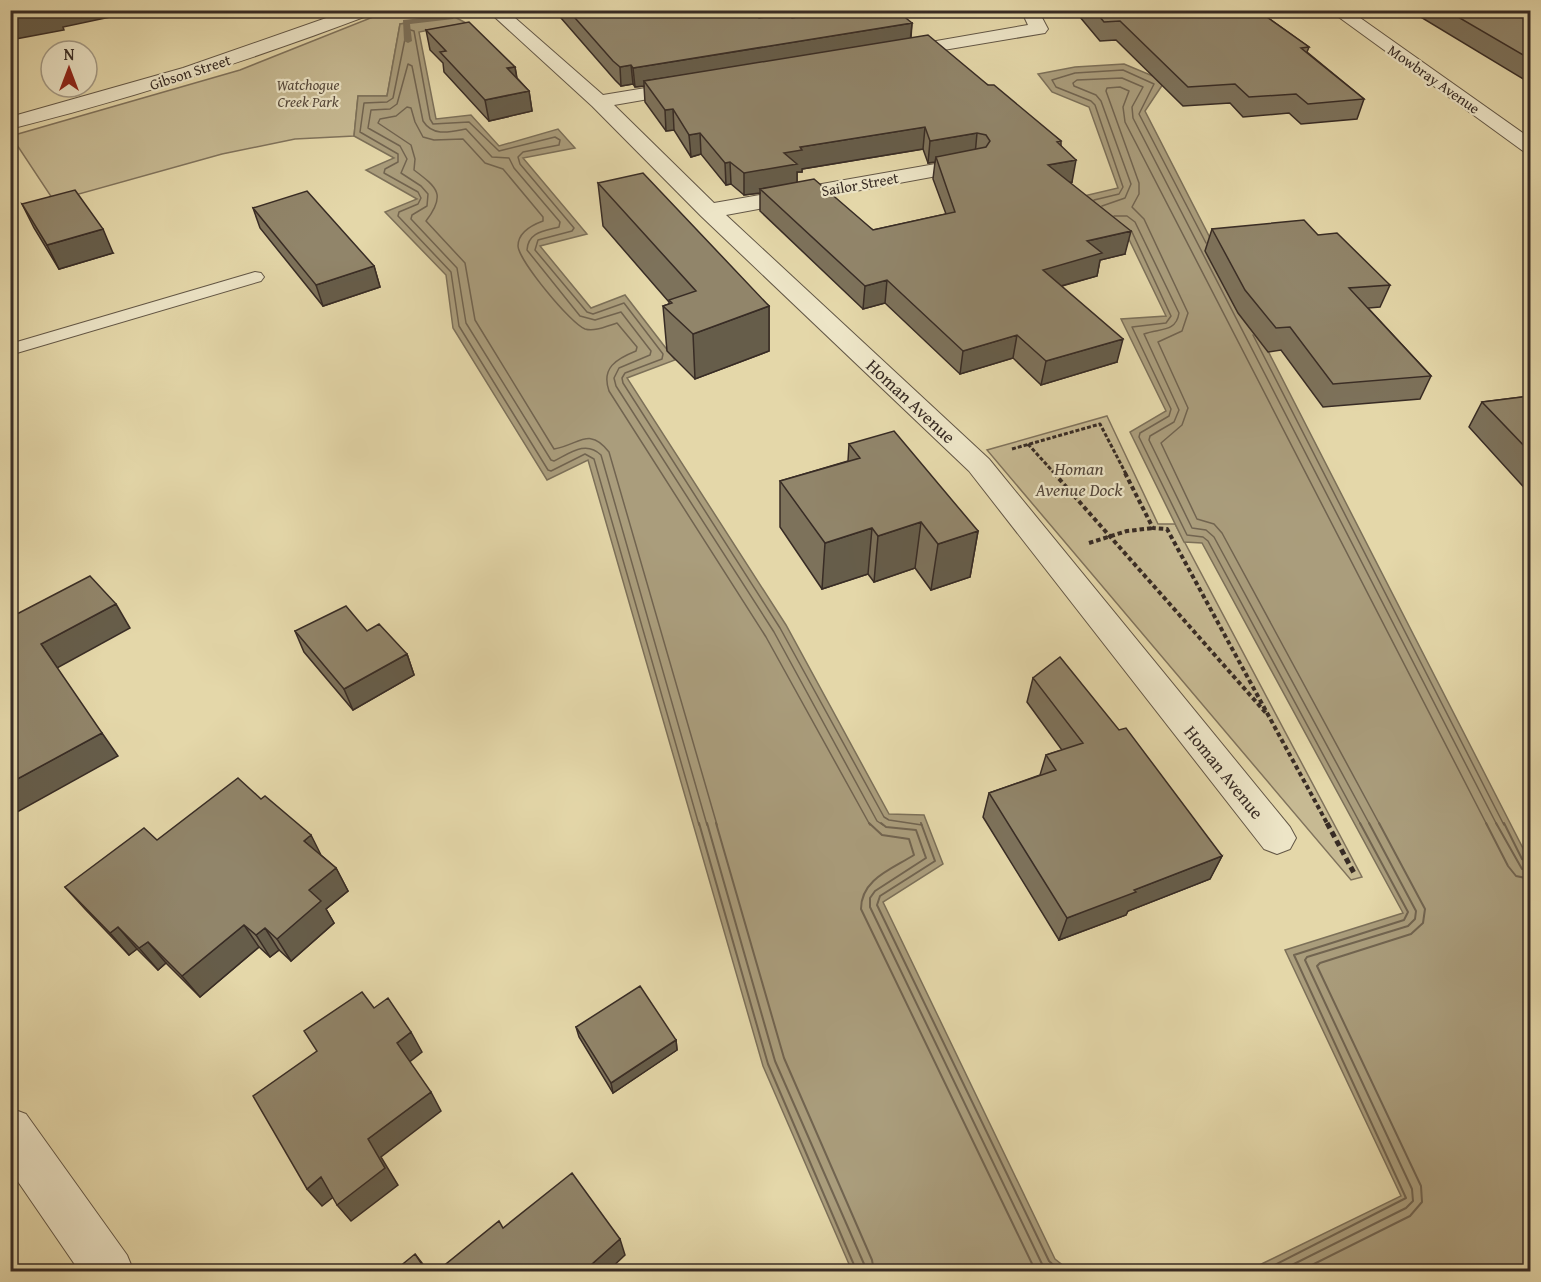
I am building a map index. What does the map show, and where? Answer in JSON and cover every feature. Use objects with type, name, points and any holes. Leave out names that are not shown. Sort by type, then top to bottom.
[{"type":"street","name":"Gibson Street","points":[[10,123],[130,92],[234,58],[366,10]]},
{"type":"street","name":"Homan Avenue","points":[[495,10],[599,102],[709,211],[974,460],[1277,838]]},
{"type":"street","points":[[873,57],[1039,29],[1029,10]]},
{"type":"street","name":"Mowbray Avenue","points":[[1337,10],[1530,147]]},
{"type":"street","points":[[599,102],[708,84]]},
{"type":"street","name":"Sailor Street","points":[[709,211],[975,164]]},
{"type":"street","points":[[10,1130],[110,1272]]},
{"type":"lane","points":[[10,350],[255,276]]},
{"type":"path","points":[[974,460],[1100,424],[1153,528]]},
{"type":"path","points":[[1028,444],[1271,720]]},
{"type":"path","points":[[1052,556],[1127,531],[1167,529],[1354,873]]},
{"type":"green space","name":"Watchogue Creek Park","points":[[388,11],[457,11],[450,17],[400,24],[387,96],[358,96],[354,136],[295,139],[222,154],[54,201],[11,136],[240,70]]},
{"type":"green space","name":"Homan Avenue Dock","points":[[1107,416],[1158,524],[1175,524],[1362,877],[1351,880],[987,450]]},
{"type":"water","points":[[451,15],[466,23],[419,32],[436,119],[471,115],[499,146],[558,129],[575,148],[523,158],[587,234],[540,246],[591,308],[625,295],[675,360],[627,378],[786,625],[889,814],[924,815],[943,864],[883,902],[1055,1259],[1070,1271],[852,1271],[763,1066],[588,460],[547,480],[453,328],[446,275],[385,212],[417,199],[366,170],[394,158],[354,136],[358,96],[387,96],[400,24]]},
{"type":"water","points":[[1124,64],[1165,81],[1145,111],[1530,862],[1530,1271],[1247,1271],[1401,1196],[1285,950],[1403,913],[1202,543],[1184,542],[1130,432],[1166,411],[1121,319],[1166,316],[1124,229],[1071,199],[1118,188],[1089,107],[1052,92],[1038,74],[1075,67]]},
{"type":"building","points":[[568,10],[683,10],[686,13],[698,10],[751,10],[759,18],[788,14],[792,18],[841,10],[896,10],[912,23],[633,68],[631,65],[620,67],[613,61]]},
{"type":"building","points":[[1094,10],[1264,10],[1269,15],[1264,15],[1309,47],[1301,48],[1364,99],[1308,104],[1296,94],[1249,97],[1235,84],[1188,87],[1120,21],[1104,22]]},
{"type":"building","points":[[1446,10],[1530,10],[1530,59]]},
{"type":"building","points":[[469,22],[515,67],[507,68],[529,91],[485,100],[440,52],[446,51],[426,30]]},
{"type":"building","points":[[928,35],[988,85],[994,85],[1061,141],[1057,142],[1076,160],[1048,165],[1131,231],[1087,241],[1102,253],[1043,270],[1123,339],[1046,361],[1017,335],[963,351],[887,280],[865,286],[760,189],[814,179],[873,230],[955,212],[936,157],[986,147],[990,141],[986,135],[977,133],[930,141],[925,127],[800,147],[802,150],[784,153],[797,164],[744,173],[730,162],[725,163],[700,133],[689,135],[673,109],[665,110],[644,81]]},
{"type":"building","points":[[643,173],[769,306],[693,334],[663,306],[672,303],[669,300],[696,291],[598,183]]},
{"type":"building","points":[[75,190],[103,229],[47,245],[22,204]]},
{"type":"building","points":[[307,191],[374,266],[316,285],[253,208]]},
{"type":"building","points":[[1304,220],[1318,235],[1337,233],[1390,285],[1349,288],[1431,376],[1333,384],[1290,327],[1276,328],[1245,290],[1212,229]]},
{"type":"building","points":[[1530,396],[1530,452],[1482,402]]},
{"type":"building","points":[[894,431],[978,531],[938,544],[921,522],[878,536],[872,528],[825,543],[780,481],[860,458],[849,444]]},
{"type":"building","points":[[90,576],[116,604],[41,644],[102,733],[10,783],[10,606],[17,614]]},
{"type":"building","points":[[346,606],[367,631],[379,624],[407,654],[344,689],[295,631]]},
{"type":"building","points":[[1060,657],[1119,730],[1126,728],[1222,856],[1067,918],[989,793],[1056,770],[1046,755],[1083,743],[1033,678]]},
{"type":"building","points":[[238,778],[261,799],[265,796],[311,835],[304,841],[336,868],[309,890],[321,901],[277,939],[265,928],[256,935],[244,925],[182,976],[148,942],[139,948],[118,927],[110,933],[65,887],[144,828],[157,840]]},
{"type":"building","points":[[640,986],[676,1040],[611,1083],[576,1027]]},
{"type":"building","points":[[362,992],[374,1008],[388,998],[411,1032],[397,1043],[431,1092],[368,1139],[385,1168],[337,1205],[321,1177],[307,1189],[253,1096],[317,1051],[304,1031]]},
{"type":"building","points":[[572,1173],[620,1239],[583,1272],[436,1272],[499,1221],[503,1228]]},
{"type":"building","points":[[415,1254],[427,1272],[393,1272]]},
{"type":"waterway","points":[[408,41],[406,22],[450,17]]}]
